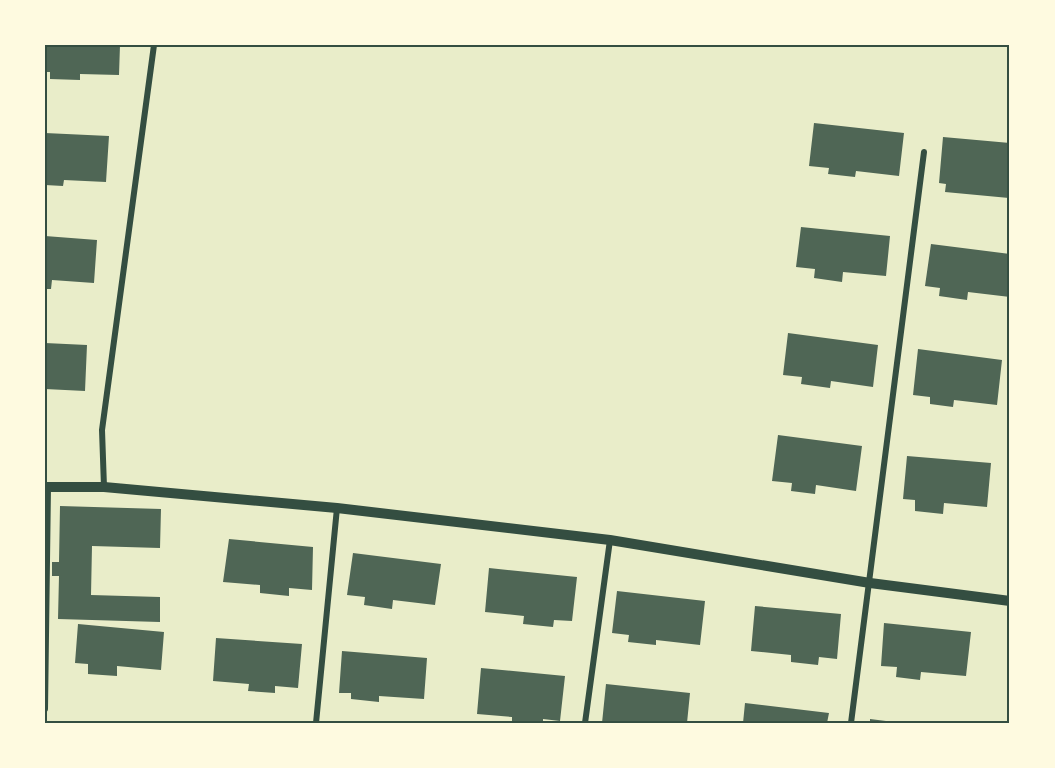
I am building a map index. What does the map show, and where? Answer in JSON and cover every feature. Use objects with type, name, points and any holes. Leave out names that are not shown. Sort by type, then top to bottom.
[{"type":"street","points":[[104,487],[102,430],[154,45]]},
{"type":"street","points":[[851,723],[924,152]]},
{"type":"street","points":[[45,709],[47,487],[104,487],[337,507],[610,540],[870,583],[1010,601]]},
{"type":"street","points":[[316,723],[337,507]]},
{"type":"street","points":[[585,723],[610,540]]},
{"type":"building","points":[[45,45],[120,45],[119,75],[80,74],[80,80],[50,79],[50,72],[45,72]]},
{"type":"building","points":[[814,123],[904,133],[899,176],[856,171],[855,177],[828,174],[829,168],[809,166]]},
{"type":"building","points":[[45,133],[109,136],[106,182],[64,180],[63,186],[45,185]]},
{"type":"building","points":[[943,137],[1010,143],[1009,198],[945,192],[946,184],[939,183]]},
{"type":"building","points":[[801,227],[890,236],[886,276],[843,272],[842,282],[814,278],[815,269],[796,267]]},
{"type":"building","points":[[45,236],[97,240],[94,283],[52,280],[51,289],[45,289]]},
{"type":"building","points":[[931,244],[1010,254],[1010,297],[968,292],[967,300],[939,296],[940,288],[925,286]]},
{"type":"building","points":[[788,333],[878,345],[873,387],[831,381],[830,388],[801,384],[802,377],[783,375]]},
{"type":"building","points":[[45,343],[87,345],[85,391],[45,389]]},
{"type":"building","points":[[918,349],[1002,360],[997,405],[954,400],[953,407],[930,404],[930,397],[913,395]]},
{"type":"building","points":[[778,435],[862,446],[856,491],[816,485],[815,494],[791,491],[792,483],[772,481]]},
{"type":"building","points":[[907,456],[991,463],[987,507],[944,503],[943,514],[915,511],[915,500],[903,499]]},
{"type":"building","points":[[60,506],[161,509],[160,548],[92,546],[91,595],[160,597],[160,622],[58,619],[59,576],[52,576],[52,562],[59,562]]},
{"type":"building","points":[[229,539],[313,547],[312,590],[289,588],[289,596],[260,593],[260,585],[223,582]]},
{"type":"building","points":[[353,553],[441,564],[435,605],[393,600],[392,609],[364,605],[365,597],[347,595]]},
{"type":"building","points":[[489,568],[577,577],[572,621],[554,620],[553,627],[523,624],[524,616],[485,612]]},
{"type":"building","points":[[617,591],[705,601],[700,645],[656,640],[656,645],[628,642],[629,635],[612,633]]},
{"type":"building","points":[[755,606],[841,614],[837,659],[819,657],[818,665],[791,662],[791,655],[751,651]]},
{"type":"building","points":[[884,623],[971,632],[966,676],[921,672],[920,680],[896,677],[897,667],[881,666]]},
{"type":"building","points":[[78,624],[164,632],[161,670],[117,666],[117,676],[88,674],[88,664],[75,663]]},
{"type":"building","points":[[216,638],[302,644],[298,688],[275,686],[275,693],[248,691],[249,684],[213,681]]},
{"type":"building","points":[[342,651],[427,658],[424,699],[379,696],[379,702],[351,699],[351,693],[339,693]]},
{"type":"building","points":[[481,668],[565,676],[560,721],[543,719],[543,723],[531,723],[512,721],[512,717],[477,714]]},
{"type":"building","points":[[606,684],[690,693],[687,723],[602,723]]},
{"type":"building","points":[[745,703],[829,713],[827,723],[743,723]]},
{"type":"building","points":[[870,719],[894,722],[894,723],[870,723]]}]
